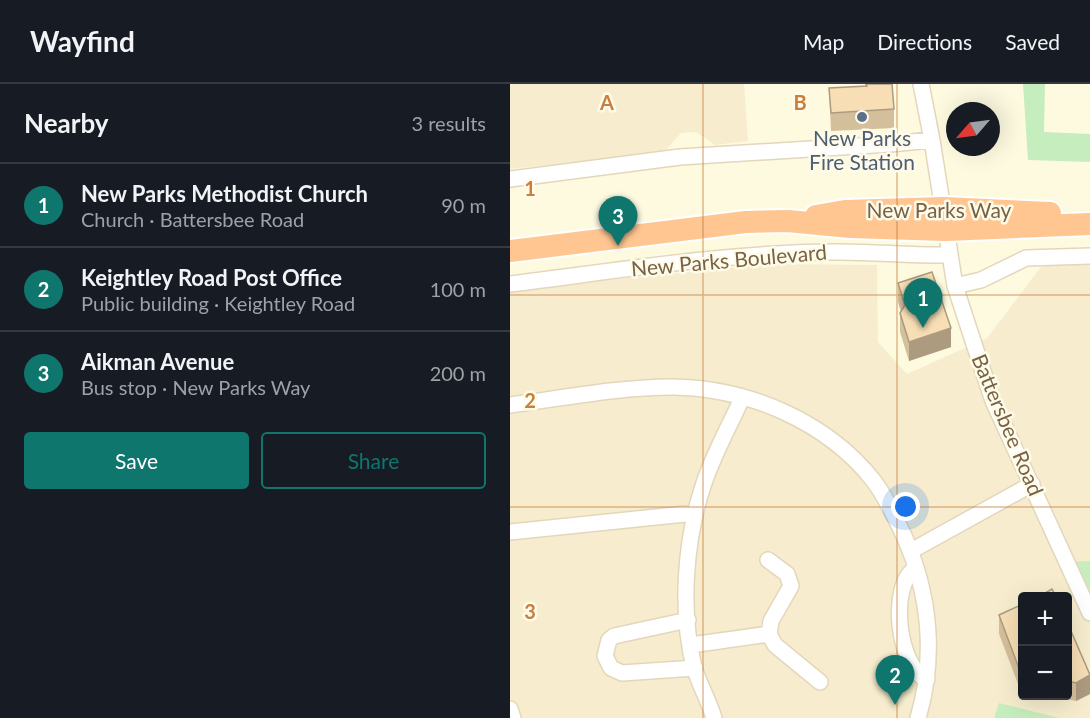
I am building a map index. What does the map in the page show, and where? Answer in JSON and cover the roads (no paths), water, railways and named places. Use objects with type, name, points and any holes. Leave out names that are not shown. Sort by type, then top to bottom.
[{"type":"highway","name":"New Parks Way","points":[[510,252],[746,222],[788,221],[845,211],[945,219],[1090,224]]},
{"type":"highway","name":"New Parks Way","points":[[945,219],[1068,214],[1090,218]]},
{"type":"street","name":"Battersbee Road","points":[[921,84],[955,286],[993,401],[1085,590],[1090,613]]},
{"type":"street","points":[[510,179],[680,157],[932,140]]},
{"type":"street","name":"New Parks Boulevard","points":[[510,284],[716,258],[830,252],[887,260],[949,255]]},
{"type":"street","points":[[955,286],[981,280],[1026,258],[1090,256]]},
{"type":"street","points":[[510,405],[656,388],[692,388],[767,404],[815,429],[856,460],[887,502],[911,551],[921,584],[929,636],[927,680],[918,718]]},
{"type":"street","points":[[714,718],[695,668],[688,620],[688,574],[695,516],[704,485],[742,398]]},
{"type":"street","points":[[911,551],[1032,484]]},
{"type":"street","points":[[510,532],[685,514],[695,516]]},
{"type":"street","points":[[768,560],[787,574],[791,586],[771,621],[769,634],[775,645],[820,682]]},
{"type":"street","points":[[916,568],[906,577],[902,589],[900,626],[910,661],[921,677],[927,680]]},
{"type":"street","points":[[688,620],[614,636],[609,640],[605,656],[611,668],[622,673],[695,668]]},
{"type":"street","points":[[691,645],[769,634]]},
{"type":"street","points":[[510,709],[513,718]]},
{"type":"place","name":"New Parks Fire Station","points":[[862,117]]},
{"type":"place","name":"Aikman Avenue","points":[[618,246]]},
{"type":"place","name":"New Parks Methodist Church","points":[[923,328]]},
{"type":"place","name":"Keightley Road Post Office","points":[[895,705]]}]
